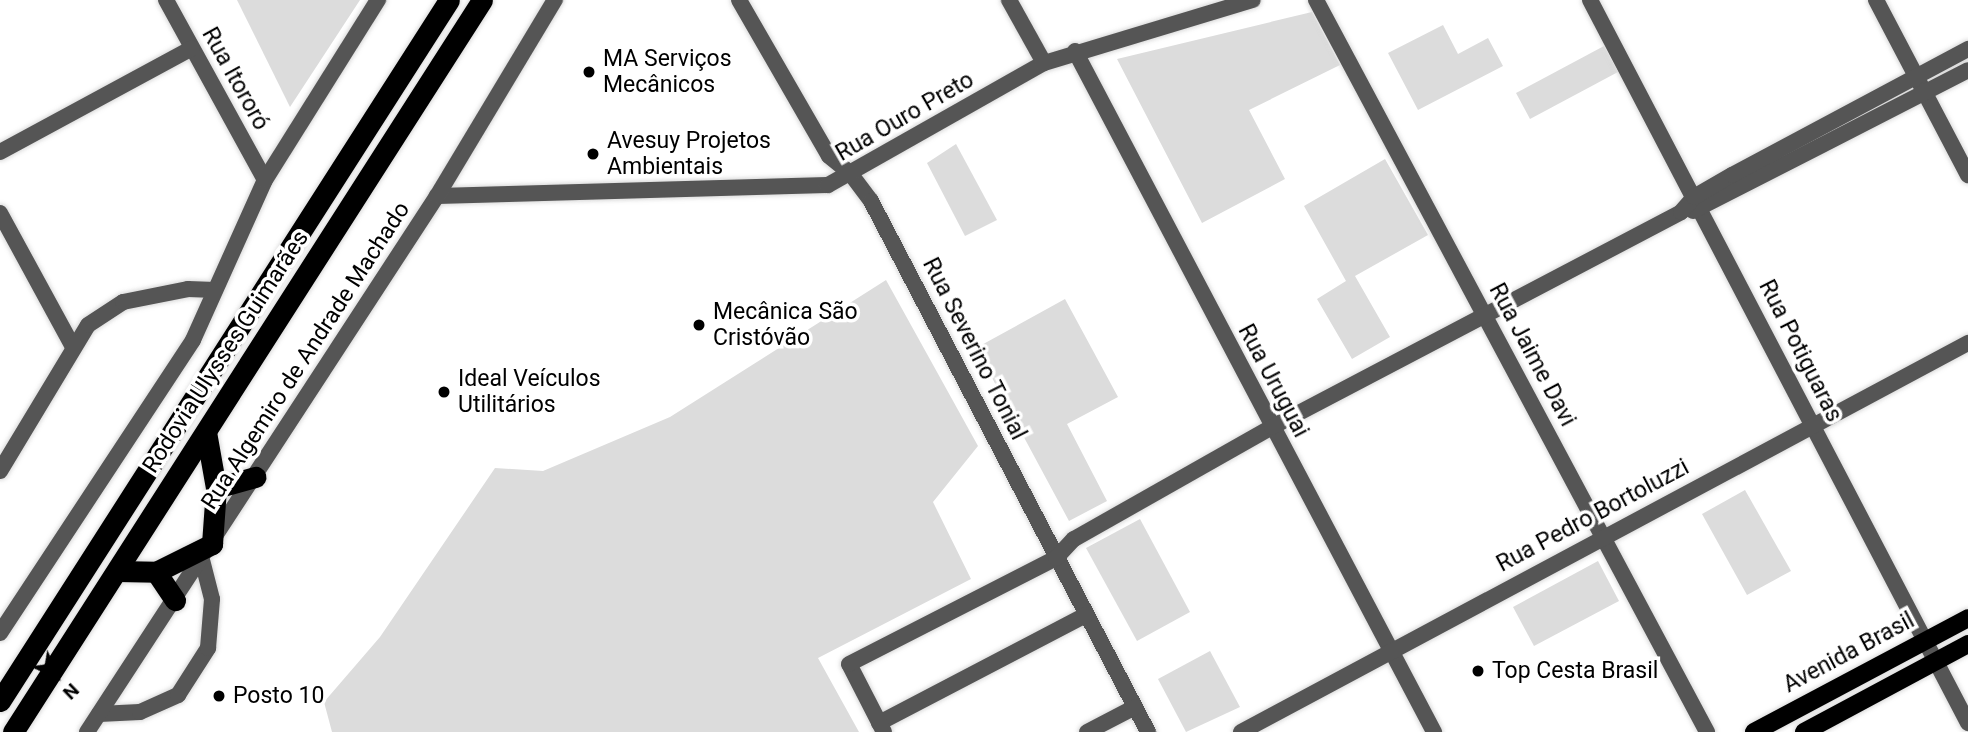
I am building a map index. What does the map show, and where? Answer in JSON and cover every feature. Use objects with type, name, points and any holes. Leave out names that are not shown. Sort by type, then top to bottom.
[{"type":"highway","name":"Rodovia Ulysses Guimarães","points":[[0,701],[449,0]]},
{"type":"highway","name":"Rodovia Ulysses Guimarães","points":[[13,732],[482,0]]},
{"type":"highway","points":[[117,572],[156,572],[207,552],[216,488],[206,432]]},
{"type":"highway","points":[[216,488],[255,477]]},
{"type":"highway","points":[[156,572],[175,600]]},
{"type":"main road","name":"Avenida Brasil","points":[[1754,732],[1968,618]]},
{"type":"main road","name":"Avenida Brasil","points":[[1804,732],[1968,644]]},
{"type":"street","name":"Rua Itororó","points":[[166,0],[265,180]]},
{"type":"street","points":[[0,633],[194,340],[265,180],[378,0]]},
{"type":"street","name":"Rua Algemiro de Andrade Machado","points":[[87,732],[437,196],[555,0]]},
{"type":"street","name":"Rua Severino Tonial","points":[[738,0],[829,156],[850,173],[871,201],[1148,732]]},
{"type":"street","points":[[1009,0],[1044,63]]},
{"type":"street","name":"Rua Ouro Preto","points":[[437,196],[828,185],[1044,63],[1075,51],[1253,0]]},
{"type":"street","name":"Rua Jaime Davi","points":[[1316,0],[1707,732]]},
{"type":"street","name":"Rua Potiguaras","points":[[1590,0],[1968,723]]},
{"type":"street","points":[[1876,0],[1968,175]]},
{"type":"street","points":[[0,152],[192,48]]},
{"type":"street","points":[[1698,204],[1779,149],[1968,48]]},
{"type":"street","name":"Rua Uruguai","points":[[1075,51],[1434,732]]},
{"type":"street","points":[[1086,615],[882,727],[849,664],[1056,558],[1074,539],[1272,427],[1681,212],[1787,165],[1968,70]]},
{"type":"street","points":[[1835,120],[1842,136]]},
{"type":"street","points":[[1779,149],[1787,165]]},
{"type":"street","points":[[0,213],[74,346]]},
{"type":"street","points":[[0,471],[88,325],[123,302],[188,289],[215,290]]},
{"type":"street","name":"Rua Pedro Bortoluzzi","points":[[1241,732],[1812,424],[1968,343]]},
{"type":"street","points":[[99,714],[139,712],[178,695],[208,648],[212,599],[207,552]]},
{"type":"street","points":[[1087,732],[1135,707]]},
{"type":"shaded area","points":[[237,0],[360,0],[290,107]]},
{"type":"shaded area","points":[[1312,12],[1340,65],[1249,110],[1285,179],[1202,223],[1117,59]]},
{"type":"shaded area","points":[[1443,25],[1458,54],[1488,38],[1503,66],[1418,110],[1388,53]]},
{"type":"shaded area","points":[[1604,46],[1618,72],[1530,119],[1516,93]]},
{"type":"shaded area","points":[[956,144],[997,220],[965,236],[927,163]]},
{"type":"shaded area","points":[[1385,159],[1428,235],[1355,276],[1390,337],[1352,359],[1317,299],[1346,281],[1304,206]]},
{"type":"shaded area","points":[[886,280],[978,446],[933,502],[971,579],[818,658],[859,732],[332,732],[324,702],[380,637],[495,468],[543,471],[670,417]]},
{"type":"shaded area","points":[[1065,299],[1118,397],[1067,424],[1107,501],[1069,521],[976,348]]},
{"type":"shaded area","points":[[1745,490],[1791,571],[1747,595],[1702,514]]},
{"type":"shaded area","points":[[1140,519],[1190,612],[1137,641],[1086,548]]},
{"type":"shaded area","points":[[1598,561],[1619,601],[1534,646],[1513,607]]},
{"type":"shaded area","points":[[1210,651],[1240,707],[1186,732],[1158,679]]},
{"type":"place","name":"MA Serviços Mecânicos","points":[[589,72]]},
{"type":"place","name":"Avesuy Projetos Ambientais","points":[[593,154]]},
{"type":"place","name":"Mecânica São Cristóvão","points":[[699,325]]},
{"type":"place","name":"Ideal Veículos Utilitários","points":[[444,392]]},
{"type":"place","name":"Top Cesta Brasil","points":[[1478,671]]},
{"type":"place","name":"Posto 10","points":[[219,696]]}]
